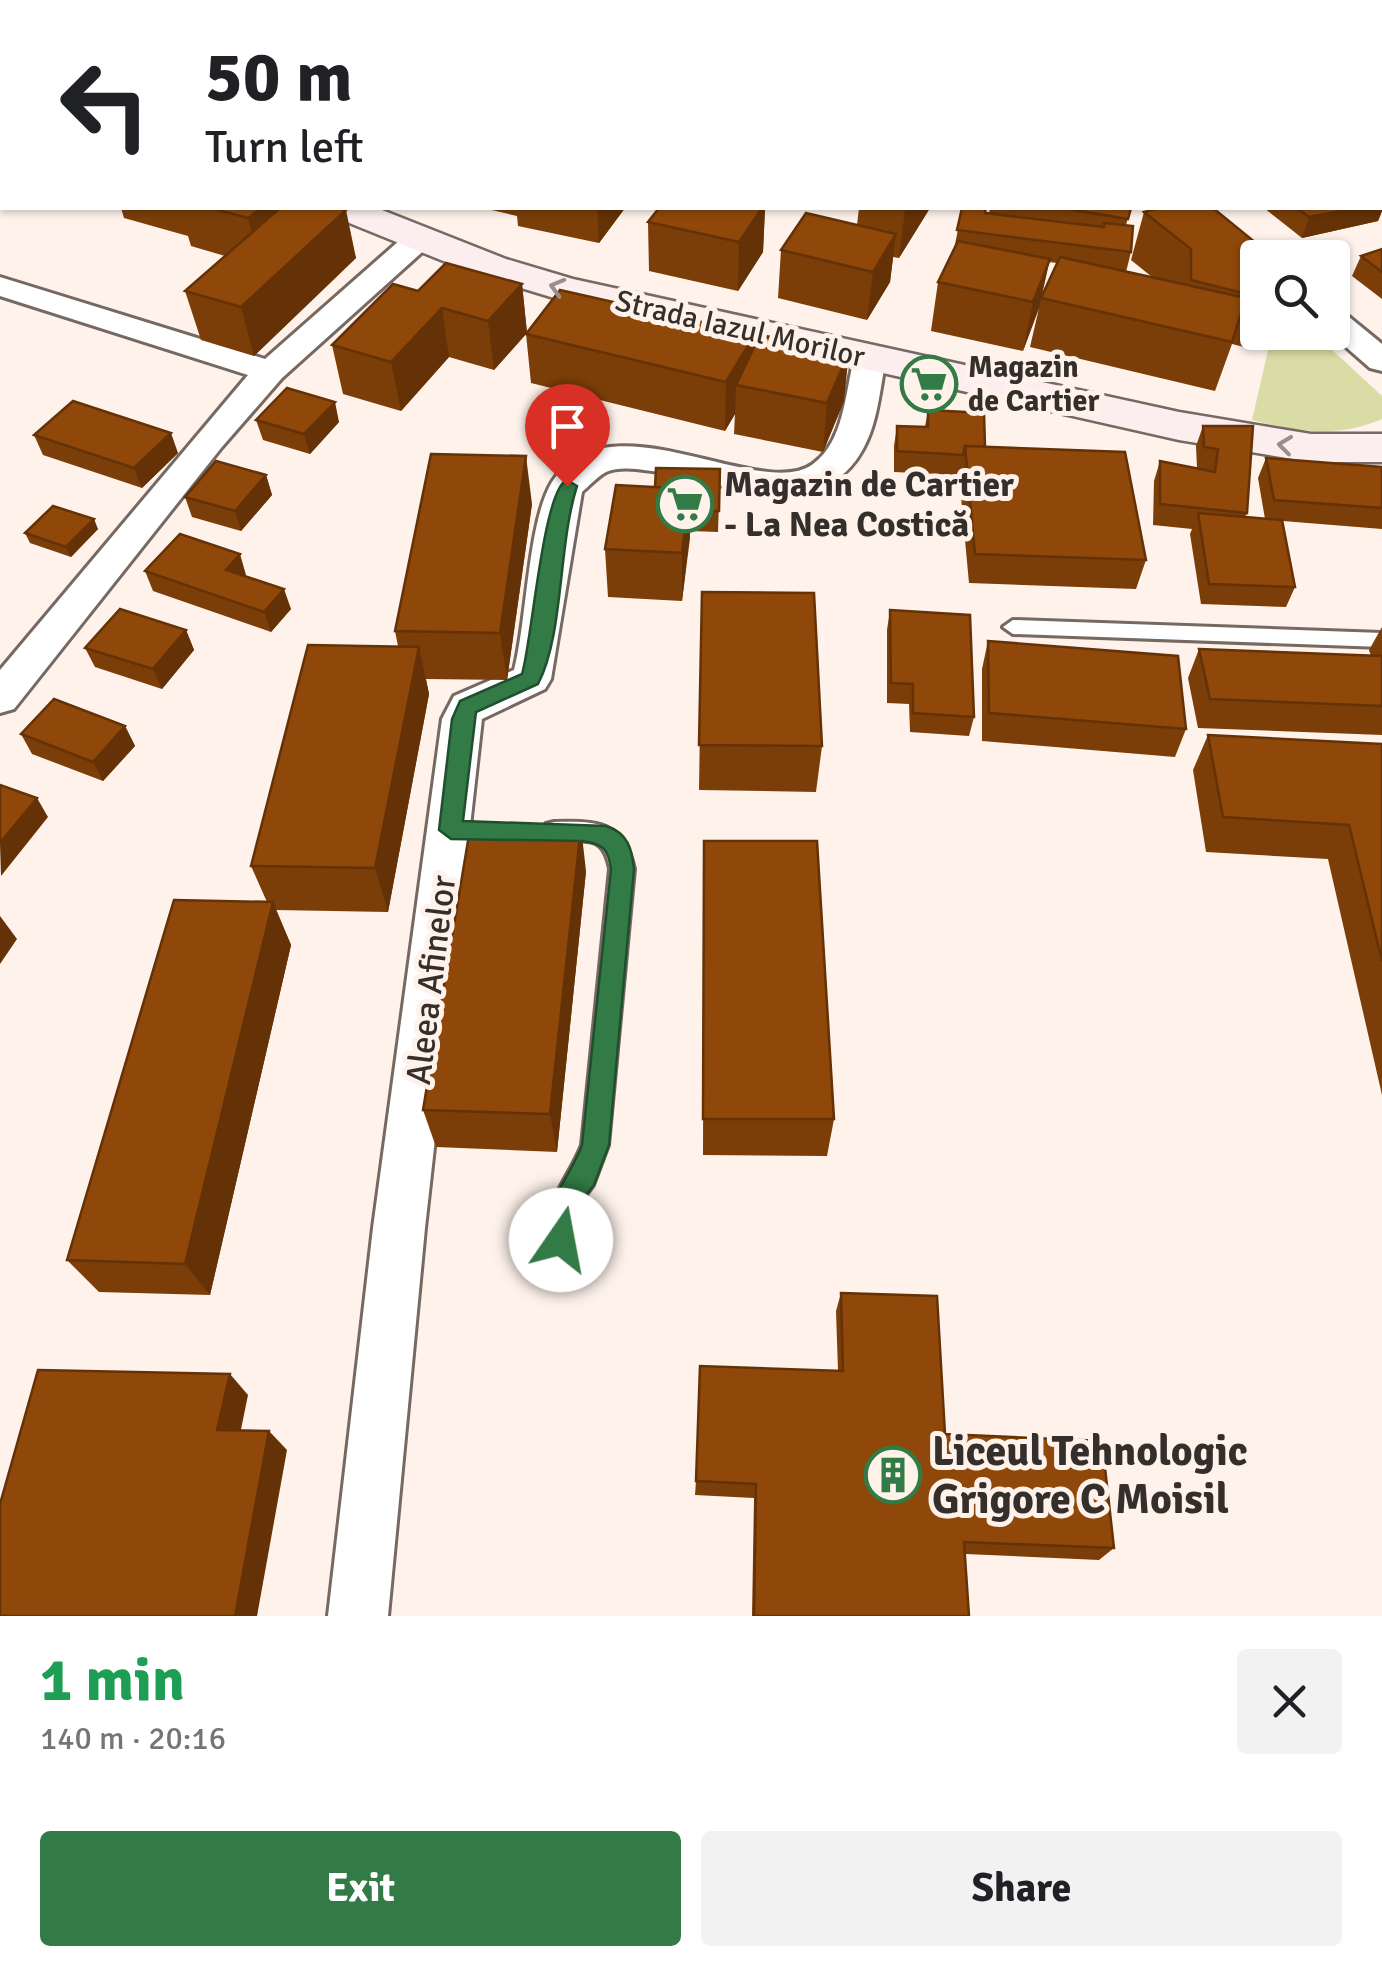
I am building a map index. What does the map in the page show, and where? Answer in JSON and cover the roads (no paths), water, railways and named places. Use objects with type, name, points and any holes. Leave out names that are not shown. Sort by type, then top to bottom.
[{"type":"street","name":"Strada Iazul Morilor","points":[[350,210],[419,239],[564,289],[1267,443],[1311,448],[1382,448]]},
{"type":"street","points":[[0,698],[209,440],[270,371],[419,239]]},
{"type":"street","points":[[0,286],[270,371]]},
{"type":"street","points":[[1350,335],[1382,361]]},
{"type":"street","name":"Aleea Afinelor","points":[[358,1616],[399,1228],[460,830],[462,719],[468,707],[531,679],[559,513],[567,486],[586,466],[612,457],[656,460],[776,484],[822,475],[847,448],[870,358]]},
{"type":"lane","points":[[1013,627],[1382,640]]},
{"type":"lane","points":[[526,831],[606,835],[620,848],[622,869],[595,1145],[584,1176],[566,1199],[561,1240]]},
{"type":"place","name":"Magazin de Cartier","points":[[929,384]]},
{"type":"place","name":"Magazin de Cartier - La Nea Costică","points":[[685,504]]},
{"type":"place","name":"Liceul Tehnologic Grigore C Moisil","points":[[893,1475]]}]
